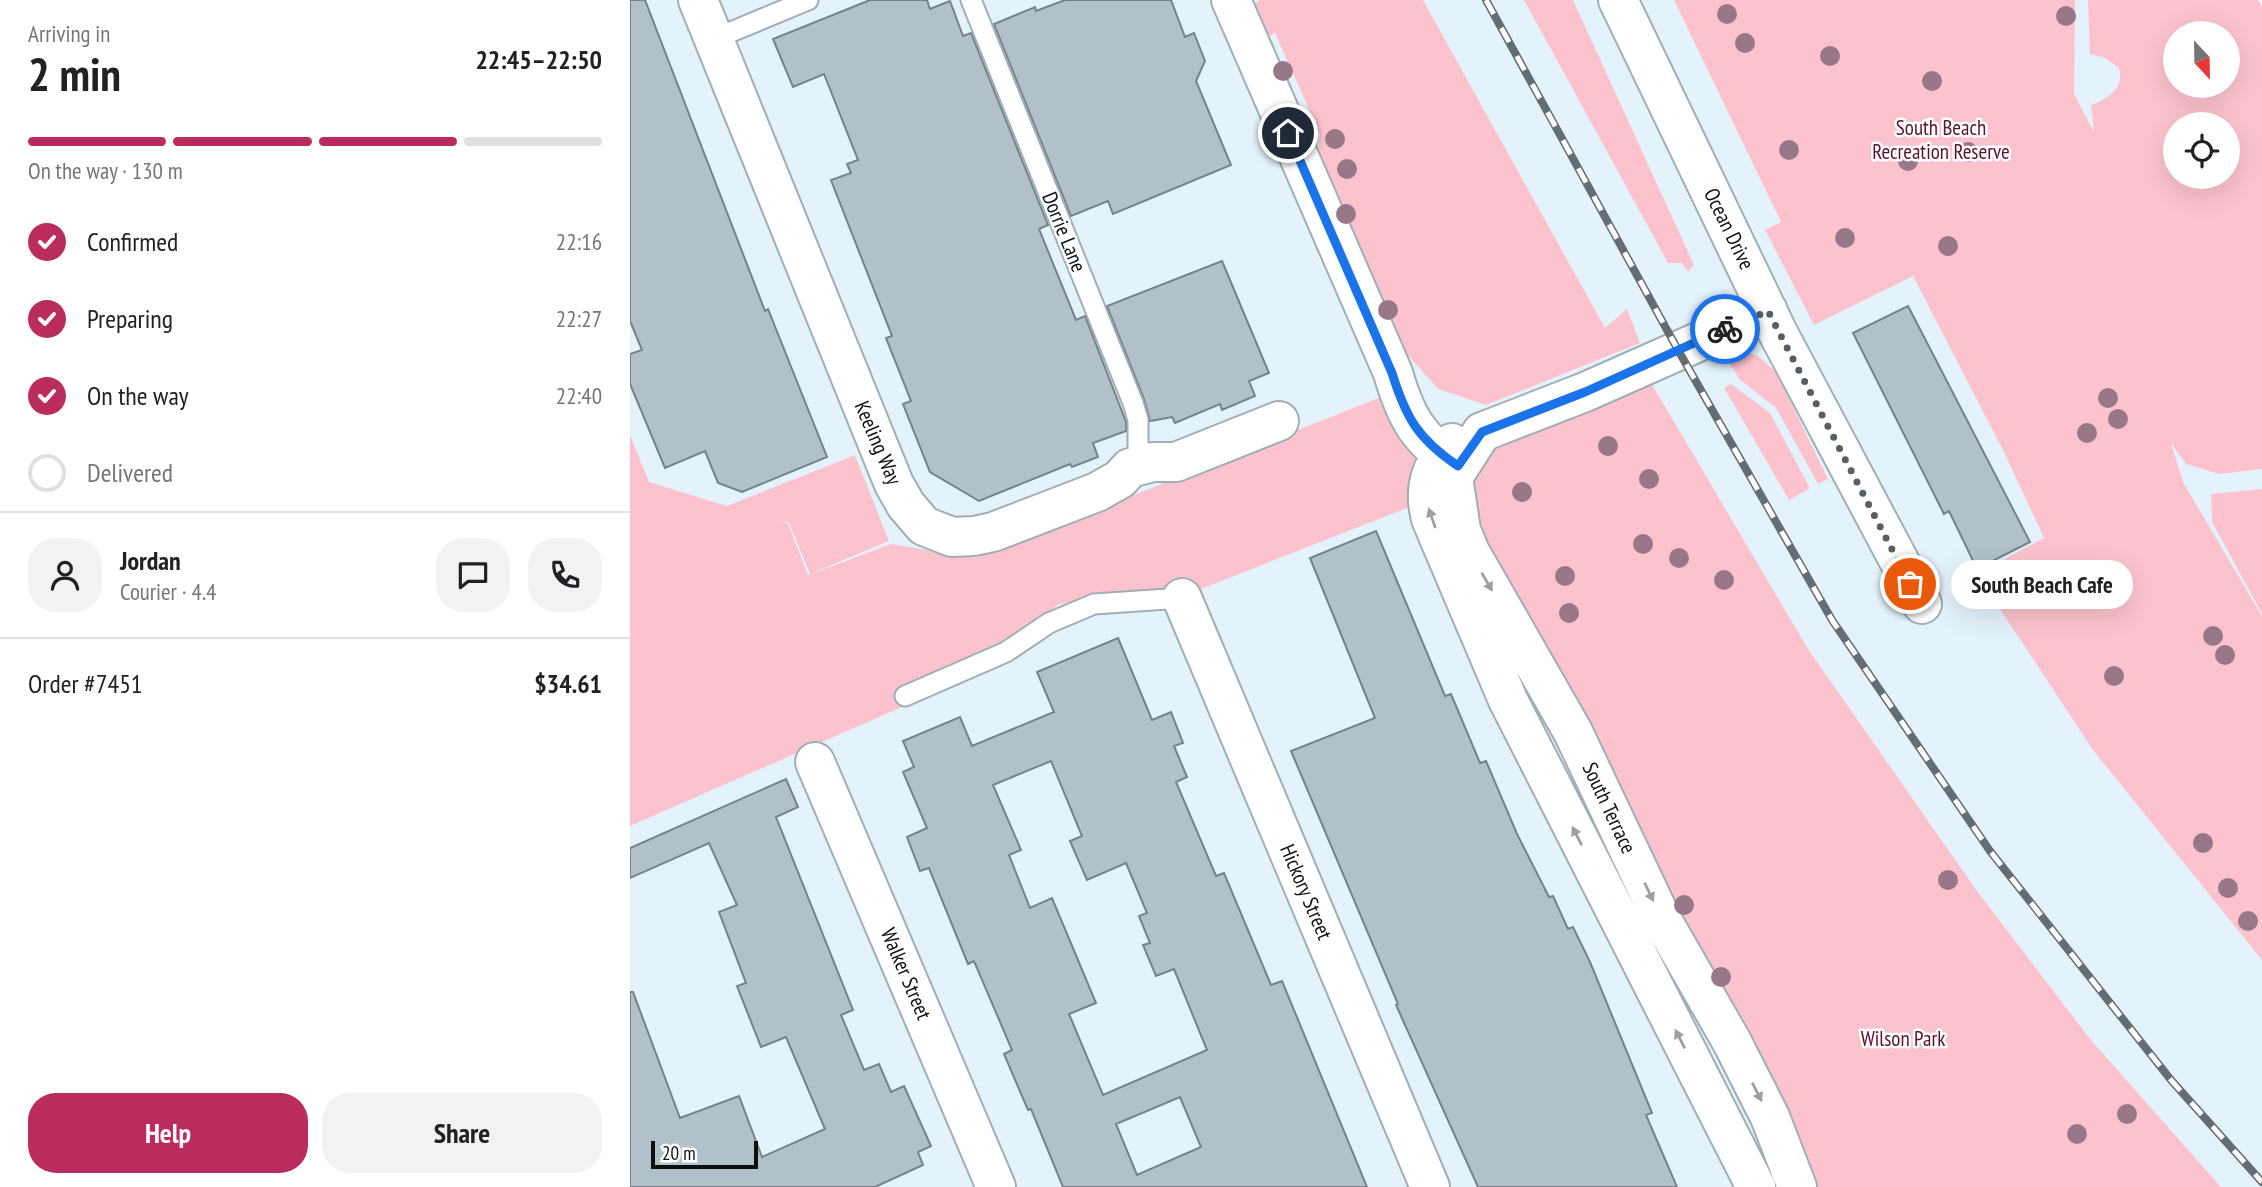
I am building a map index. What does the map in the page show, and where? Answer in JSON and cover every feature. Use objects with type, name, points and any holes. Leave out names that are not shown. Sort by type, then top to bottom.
[{"type":"street","name":"Keeling Way","points":[[698,0],[894,484],[906,505],[924,526],[952,537],[993,532],[1097,492],[1120,479],[1130,468],[1153,462],[1176,462],[1279,421]]},
{"type":"street","points":[[1231,0],[1392,373],[1402,404],[1423,441],[1462,448],[1768,311]]},
{"type":"street","name":"Ocean Drive","points":[[1618,0],[1768,311],[1858,489],[1922,604]]},
{"type":"street","name":"South Terrace","points":[[1462,448],[1428,479],[1429,512],[1508,700],[1756,1187]]},
{"type":"street","name":"South Terrace","points":[[1462,448],[1453,477],[1461,530],[1573,732],[1662,920],[1732,1042],[1770,1117],[1797,1187]]},
{"type":"street","name":"Hickory Street","points":[[1182,598],[1430,1187]]},
{"type":"street","name":"Walker Street","points":[[815,762],[996,1187]]},
{"type":"lane","points":[[714,39],[808,0]]},
{"type":"lane","name":"Dorrie Lane","points":[[971,0],[1133,403],[1138,420],[1139,447],[1153,462]]},
{"type":"lane","points":[[905,696],[1006,652],[1049,623],[1094,604],[1182,598]]},
{"type":"green space","points":[[1260,0],[1423,0],[1605,328],[1627,309],[1640,343],[1486,405],[1438,389],[1398,344],[1317,159],[1320,134],[1275,33],[1263,40],[1251,7]]},
{"type":"green space","points":[[1524,0],[1573,0],[1694,265],[1688,272],[1682,263],[1668,263]]},
{"type":"green space","name":"South Beach Recreation Reserve","points":[[1674,0],[2075,0],[2074,94],[2094,132],[2091,105],[2114,92],[2120,75],[2119,68],[2105,58],[2090,54],[2088,0],[2258,0],[2262,7],[2262,469],[2219,474],[2186,464],[2171,443],[2183,482],[2262,616],[2262,960],[2093,750],[1977,574],[2044,538],[2004,452],[1913,276],[1814,325],[1765,230],[1781,222]]},
{"type":"green space","points":[[1734,349],[1758,356],[1776,372],[1828,479],[1818,484],[1776,408],[1739,379],[1722,350]]},
{"type":"green space","name":"Wilson Park","points":[[1650,381],[1808,649],[1977,891],[2090,1039],[2221,1187],[1814,1187],[1471,529],[1472,476],[1485,454]]},
{"type":"green space","points":[[1731,384],[1770,413],[1810,488],[1789,500],[1724,388]]},
{"type":"green space","points":[[1381,397],[1402,425],[1414,447],[1416,471],[1412,506],[1201,589],[1059,604],[950,686],[630,826],[630,435],[649,482],[727,506],[855,455],[889,541],[810,574],[789,523],[781,521],[788,524],[808,575],[891,544],[975,558]]},
{"type":"green space","points":[[2262,489],[2262,614],[2212,522],[2211,494]]},
{"type":"building","points":[[630,0],[645,0],[765,311],[768,309],[827,457],[742,492],[718,483],[705,451],[665,468],[630,384],[630,354],[642,350],[630,321]]},
{"type":"building","points":[[870,0],[927,0],[930,9],[950,1],[963,36],[971,33],[1048,225],[1039,229],[1076,320],[1085,316],[1126,422],[1126,431],[1093,443],[1098,457],[1072,467],[1070,464],[979,501],[930,472],[903,404],[911,401],[886,338],[892,336],[831,180],[851,173],[847,164],[858,160],[824,74],[793,87],[773,39]]},
{"type":"building","points":[[1065,0],[1171,0],[1185,37],[1194,33],[1205,61],[1196,81],[1231,165],[1113,214],[1108,201],[1071,216],[994,24],[1035,7],[1036,11]]},
{"type":"building","points":[[1222,261],[1269,373],[1249,381],[1255,396],[1222,410],[1220,404],[1175,423],[1172,417],[1150,421],[1107,306]]},
{"type":"building","points":[[1908,306],[2030,542],[1977,569],[1949,511],[1944,514],[1853,333]]},
{"type":"building","points":[[1376,531],[1445,696],[1451,694],[1480,763],[1486,761],[1517,834],[1549,897],[1553,896],[1568,929],[1573,927],[1590,962],[1652,1113],[1646,1115],[1677,1187],[1478,1187],[1396,1005],[1398,1004],[1291,751],[1375,718],[1310,558]]},
{"type":"building","points":[[1118,638],[1152,720],[1171,712],[1183,743],[1174,746],[1187,777],[1176,782],[1216,876],[1224,873],[1271,985],[1282,981],[1367,1187],[1063,1187],[1031,1109],[1028,1110],[1004,1054],[1012,1050],[974,961],[968,964],[929,868],[920,871],[907,837],[927,828],[903,772],[914,767],[903,741],[960,717],[972,746],[1054,712],[1037,672]],"holes":[[[1051,761],[1082,836],[1070,841],[1087,880],[1126,863],[1147,913],[1139,916],[1150,943],[1143,945],[1156,976],[1174,969],[1207,1050],[1103,1095],[1069,1014],[1096,1003],[1052,898],[1030,908],[1009,855],[1021,850],[993,785]],[[1180,1097],[1201,1147],[1137,1175],[1116,1124]]]},
{"type":"building","points":[[786,779],[798,807],[776,817],[853,1010],[841,1015],[864,1070],[879,1064],[891,1092],[904,1086],[931,1146],[918,1152],[923,1165],[875,1187],[630,1187],[630,992],[633,992],[680,1118],[739,1096],[762,1157],[825,1129],[786,1037],[761,1047],[737,986],[746,983],[719,912],[737,905],[709,843],[630,878],[630,848]]},
{"type":"railway","points":[[1486,0],[1678,350],[1832,620],[1990,851],[2171,1080],[2262,1182]]},
{"type":"way so far","points":[[1725,329],[1768,311],[1819,415],[1910,584]]},
{"type":"place","name":"South Beach Cafe","points":[[1910,584]]},
{"type":"route","points":[[1288,133],[1392,373],[1402,404],[1423,441],[1458,466],[1482,432],[1528,411],[1585,392],[1725,329]]}]
